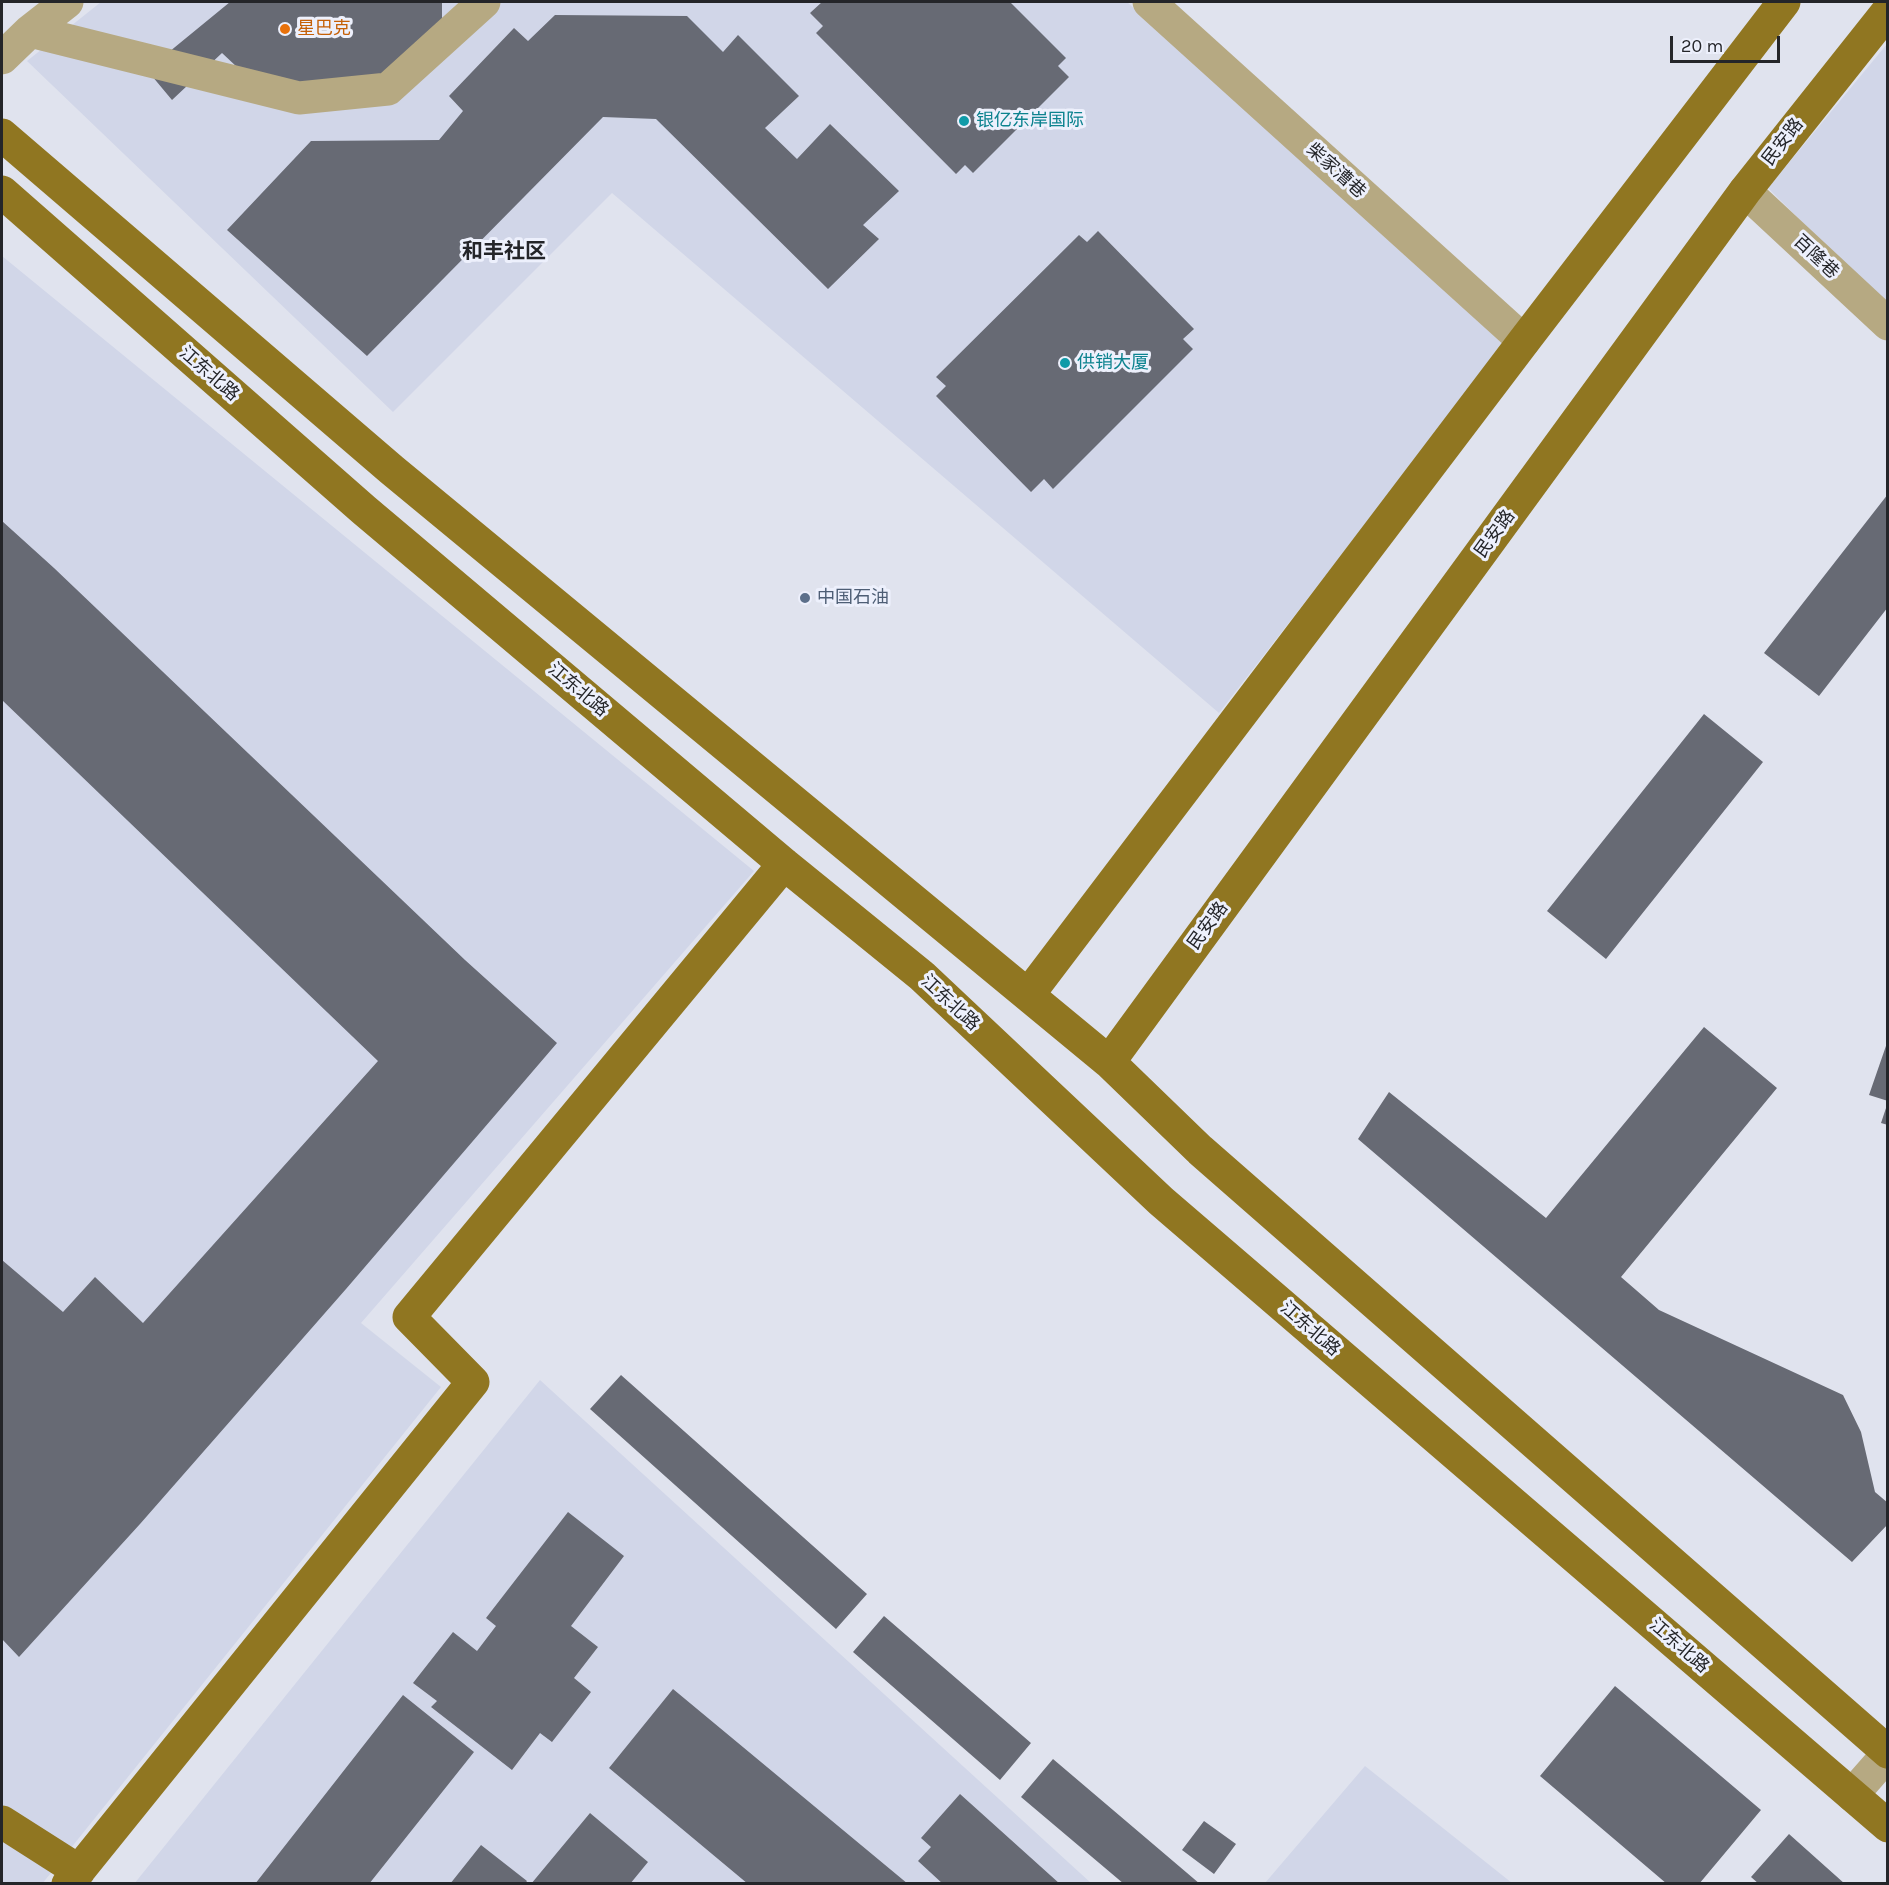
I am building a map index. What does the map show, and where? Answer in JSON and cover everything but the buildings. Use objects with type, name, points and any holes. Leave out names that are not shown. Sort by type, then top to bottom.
[{"type":"main road","points":[[1028,995],[1784,2]]},
{"type":"main road","name":"民安路","points":[[1109,1062],[1745,191],[1887,10]]},
{"type":"main road","points":[[2,135],[392,470],[1109,1062],[1209,1158],[1887,1753]]},
{"type":"main road","name":"江东北路","points":[[2,192],[364,510],[784,864],[922,976],[1161,1201],[1887,1826]]},
{"type":"main road","points":[[2,1822],[74,1877],[473,1382],[410,1317],[784,864]]},
{"type":"street","points":[[2,58],[30,31],[67,2]]},
{"type":"street","points":[[30,31],[299,98],[388,89],[484,2]]},
{"type":"street","name":"柴家漕巷","points":[[1149,2],[1524,341]]},
{"type":"street","name":"百隆巷","points":[[1745,191],[1887,324]]},
{"type":"street","points":[[1852,1795],[1887,1753]]},
{"type":"shaded area","points":[[101,2],[1127,2],[1504,345],[1219,713],[612,193],[393,412],[27,61]]},
{"type":"shaded area","points":[[1887,44],[1887,307],[1768,188]]},
{"type":"shaded area","points":[[2,256],[754,871],[361,1323],[441,1387],[42,1884],[2,1883]]},
{"type":"shaded area","points":[[540,1380],[1091,1883],[134,1884]]},
{"type":"shaded area","points":[[1365,1766],[1512,1883],[1265,1883]]},
{"type":"place","name":"星巴克","points":[[285,29]]},
{"type":"place","name":"银亿东岸国际","points":[[964,121]]},
{"type":"place","name":"供销大厦","points":[[1065,363]]},
{"type":"place","name":"中国石油","points":[[805,598]]},
{"type":"district","name":"和丰社区","points":[[504,252]]}]
